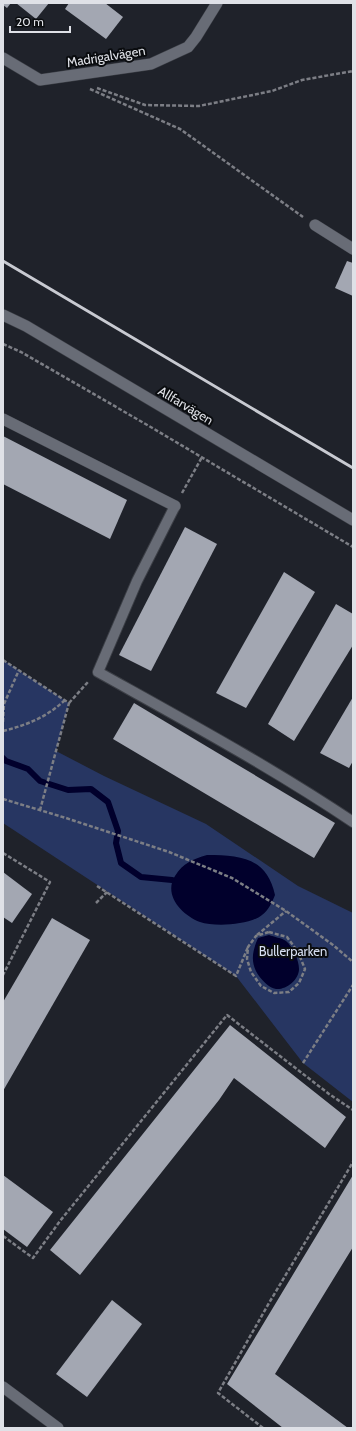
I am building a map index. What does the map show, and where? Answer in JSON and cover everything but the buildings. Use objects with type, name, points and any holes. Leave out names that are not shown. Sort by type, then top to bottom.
[{"type":"street","name":"Madrigalvägen","points":[[3,58],[40,80],[151,64],[188,47],[217,3]]},
{"type":"street","points":[[315,225],[353,249]]},
{"type":"street","name":"Allfarvägen","points":[[3,315],[26,326],[353,520]]},
{"type":"street","points":[[3,419],[175,506]]},
{"type":"street","points":[[3,1387],[58,1428]]},
{"type":"lane","points":[[175,506],[137,582],[98,672],[192,724],[312,795],[353,822]]},
{"type":"path","points":[[62,77],[145,105],[199,106],[272,91],[302,80],[353,71]]},
{"type":"path","points":[[90,89],[180,129],[315,225]]},
{"type":"path","points":[[3,344],[21,352],[61,375],[353,547]]},
{"type":"path","points":[[175,506],[202,457]]},
{"type":"path","points":[[3,660],[69,703]]},
{"type":"path","points":[[3,722],[4,704],[19,670]]},
{"type":"path","points":[[40,810],[69,703],[98,672]]},
{"type":"path","points":[[3,731],[27,725],[56,709],[65,700]]},
{"type":"path","points":[[3,799],[169,852],[232,878],[286,911],[333,945],[353,962]]},
{"type":"path","points":[[3,853],[50,882],[3,974]]},
{"type":"path","points":[[97,886],[236,976],[248,947],[256,936],[286,911]]},
{"type":"path","points":[[96,903],[107,892]]},
{"type":"path","points":[[248,947],[247,959],[251,972],[261,986],[274,993],[289,992],[299,982],[305,970],[298,952],[287,937],[269,932],[256,936]]},
{"type":"path","points":[[303,1063],[353,985]]},
{"type":"path","points":[[3,1236],[33,1258],[60,1221],[227,1015],[329,1094],[353,1110]]},
{"type":"path","points":[[263,1428],[218,1393],[269,1303],[353,1162]]},
{"type":"green space","name":"Bullerparken","points":[[3,660],[69,703],[56,751],[104,776],[206,824],[298,886],[353,913],[353,1102],[303,1063],[236,976],[3,823]]},
{"type":"shaded area","points":[[207,855],[241,858],[251,861],[259,866],[266,873],[275,895],[267,911],[257,918],[249,921],[223,925],[206,924],[187,915],[176,904],[171,890],[172,883],[181,868],[197,858]]},
{"type":"shaded area","points":[[269,935],[282,939],[289,944],[299,965],[297,977],[291,984],[280,989],[273,988],[264,982],[254,967],[253,953],[258,938]]},
{"type":"waterway","points":[[3,758],[6,761],[28,769],[40,781],[68,790],[91,789],[108,802],[118,831],[116,843],[121,863],[141,877],[172,880]]},
{"type":"railway","points":[[3,261],[353,468]]}]
